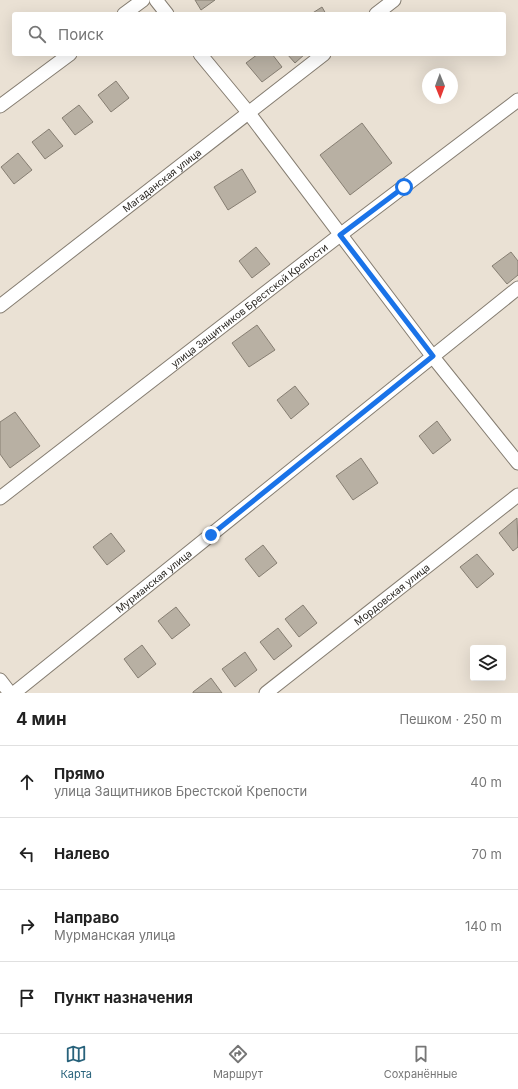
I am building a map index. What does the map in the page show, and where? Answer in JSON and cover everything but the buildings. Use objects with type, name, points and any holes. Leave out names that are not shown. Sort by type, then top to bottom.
[{"type":"street","points":[[127,12],[143,0]]},
{"type":"street","points":[[156,0],[165,12]]},
{"type":"street","points":[[379,12],[394,0]]},
{"type":"street","points":[[0,106],[67,56]]},
{"type":"street","points":[[202,56],[248,112],[433,356],[518,463]]},
{"type":"street","name":"Магаданская улица","points":[[0,306],[321,56]]},
{"type":"street","name":"улица Защитников Брестской Крепости","points":[[0,498],[340,235],[518,100]]},
{"type":"street","name":"Мурманская улица","points":[[14,693],[518,288]]},
{"type":"street","name":"Мордовская улица","points":[[266,693],[518,495]]},
{"type":"street","points":[[0,680],[10,693]]},
{"type":"route","points":[[211,535],[433,356],[340,235],[404,187]]}]
